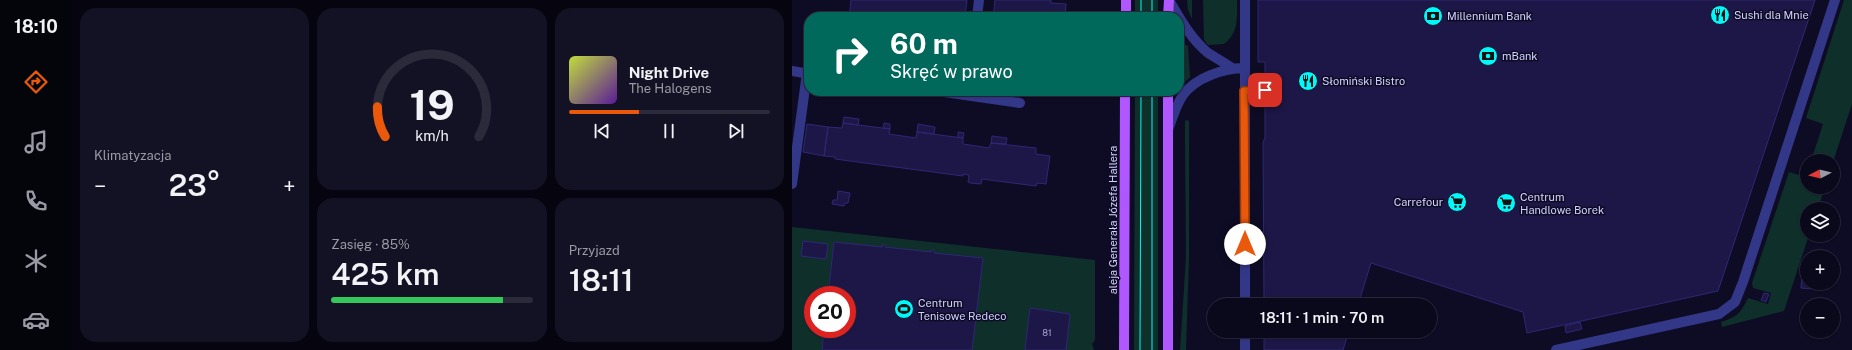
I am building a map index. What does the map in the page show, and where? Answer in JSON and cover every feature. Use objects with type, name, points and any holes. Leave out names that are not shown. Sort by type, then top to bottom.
[{"type":"main road","points":[[1126,0],[1126,12]]},
{"type":"main road","points":[[1168,12],[1169,0]]},
{"type":"main road","name":"aleja Generała Józefa Hallera","points":[[1124,350],[1125,96]]},
{"type":"main road","points":[[1168,96],[1168,350]]},
{"type":"street","points":[[978,12],[979,0]]},
{"type":"street","points":[[1169,0],[1176,12]]},
{"type":"street","points":[[1245,0],[1245,298]]},
{"type":"street","points":[[1556,350],[1719,314],[1735,302],[1746,275],[1835,0]]},
{"type":"street","points":[[1184,24],[1196,41],[1209,53],[1232,68]]},
{"type":"street","points":[[1184,94],[1203,78],[1232,68],[1244,68]]},
{"type":"street","points":[[792,71],[804,73]]},
{"type":"street","points":[[1244,91],[1265,90]]},
{"type":"street","points":[[792,184],[805,96]]},
{"type":"street","points":[[984,96],[1020,103]]},
{"type":"street","points":[[1168,130],[1182,96]]},
{"type":"street","points":[[1245,338],[1245,350]]},
{"type":"green space","points":[[1135,0],[1158,0],[1158,12],[1135,12]]},
{"type":"green space","points":[[1187,0],[1192,0],[1192,19],[1188,10]]},
{"type":"green space","points":[[1203,0],[1237,0],[1235,30],[1229,40],[1224,44],[1208,45],[1204,40]]},
{"type":"green space","points":[[1844,0],[1852,0],[1852,104],[1836,154],[1813,154],[1823,124],[1806,118]]},
{"type":"green space","points":[[1184,44],[1188,46],[1190,77],[1184,83]]},
{"type":"green space","points":[[1135,96],[1158,96],[1158,350],[1134,350]]},
{"type":"green space","points":[[1185,121],[1189,121],[1189,257],[1186,350],[1180,350],[1186,257]]},
{"type":"green space","points":[[1789,172],[1800,175],[1800,194],[1823,194],[1820,202],[1800,202],[1800,242],[1807,242],[1804,250],[1800,250],[1800,262],[1784,311],[1722,327],[1721,322],[1738,314],[1748,298],[1768,304],[1771,293],[1753,288],[1752,283]]},
{"type":"green space","points":[[792,227],[1095,260],[1095,340],[1092,344],[1094,350],[792,350]]},
{"type":"building","points":[[851,0],[967,0],[966,12],[850,12]]},
{"type":"building","points":[[995,0],[1051,0],[1051,3],[1066,4],[1065,12],[994,12]]},
{"type":"building","name":"Centrum Handlowe Borek","points":[[1258,0],[1815,0],[1718,291],[1527,333],[1523,312],[1371,263],[1360,298],[1264,298],[1263,143],[1265,137],[1265,62],[1258,62]]},
{"type":"building","points":[[844,117],[859,119],[858,125],[843,123]]},
{"type":"building","points":[[843,123],[890,129],[889,134],[916,138],[917,132],[963,138],[963,144],[989,148],[991,143],[1036,148],[1036,154],[1050,156],[1046,184],[1037,183],[1036,186],[982,179],[981,184],[970,183],[968,182],[969,175],[963,174],[963,176],[835,159],[835,157],[824,156],[828,127],[842,128]]},
{"type":"building","points":[[884,123],[890,124],[890,129],[883,128]]},
{"type":"building","points":[[807,124],[828,127],[824,156],[803,152]]},
{"type":"building","points":[[918,124],[935,127],[934,134],[917,132]]},
{"type":"building","points":[[958,132],[964,133],[963,138],[958,137]]},
{"type":"building","points":[[992,136],[1007,138],[1006,144],[991,143]]},
{"type":"building","points":[[838,191],[850,193],[848,203],[845,203],[844,206],[832,204],[833,200],[837,200]]},
{"type":"building","points":[[803,241],[828,244],[826,259],[801,256]]},
{"type":"building","points":[[834,242],[882,247],[883,244],[885,247],[931,252],[931,250],[934,250],[934,253],[983,258],[972,350],[822,350],[823,338],[856,338],[856,286],[829,286]]},
{"type":"building","points":[[1764,293],[1769,294],[1766,302],[1761,300]]},
{"type":"building","points":[[1030,308],[1070,314],[1066,350],[1025,350]]},
{"type":"building","points":[[1580,322],[1582,329],[1566,333],[1565,326]]},
{"type":"building","points":[[1264,338],[1347,338],[1343,350],[1264,350]]},
{"type":"tram line","points":[[1141,0],[1141,12]]},
{"type":"tram line","points":[[1152,0],[1152,12]]},
{"type":"tram line","points":[[1140,350],[1141,96]]},
{"type":"tram line","points":[[1152,96],[1152,350]]},
{"type":"place","name":"Sushi dla Mnie","points":[[1720,15]]},
{"type":"place","name":"Millennium Bank","points":[[1433,16]]},
{"type":"place","name":"mBank","points":[[1488,56]]},
{"type":"place","name":"Słomiński Bistro","points":[[1308,81]]},
{"type":"place","name":"Carrefour","points":[[1457,202]]},
{"type":"place","name":"Centrum Handlowe Borek","points":[[1506,203]]},
{"type":"place","name":"Centrum Tenisowe Redeco","points":[[904,309]]},
{"type":"route","points":[[1245,244],[1244,91],[1265,90]]}]
